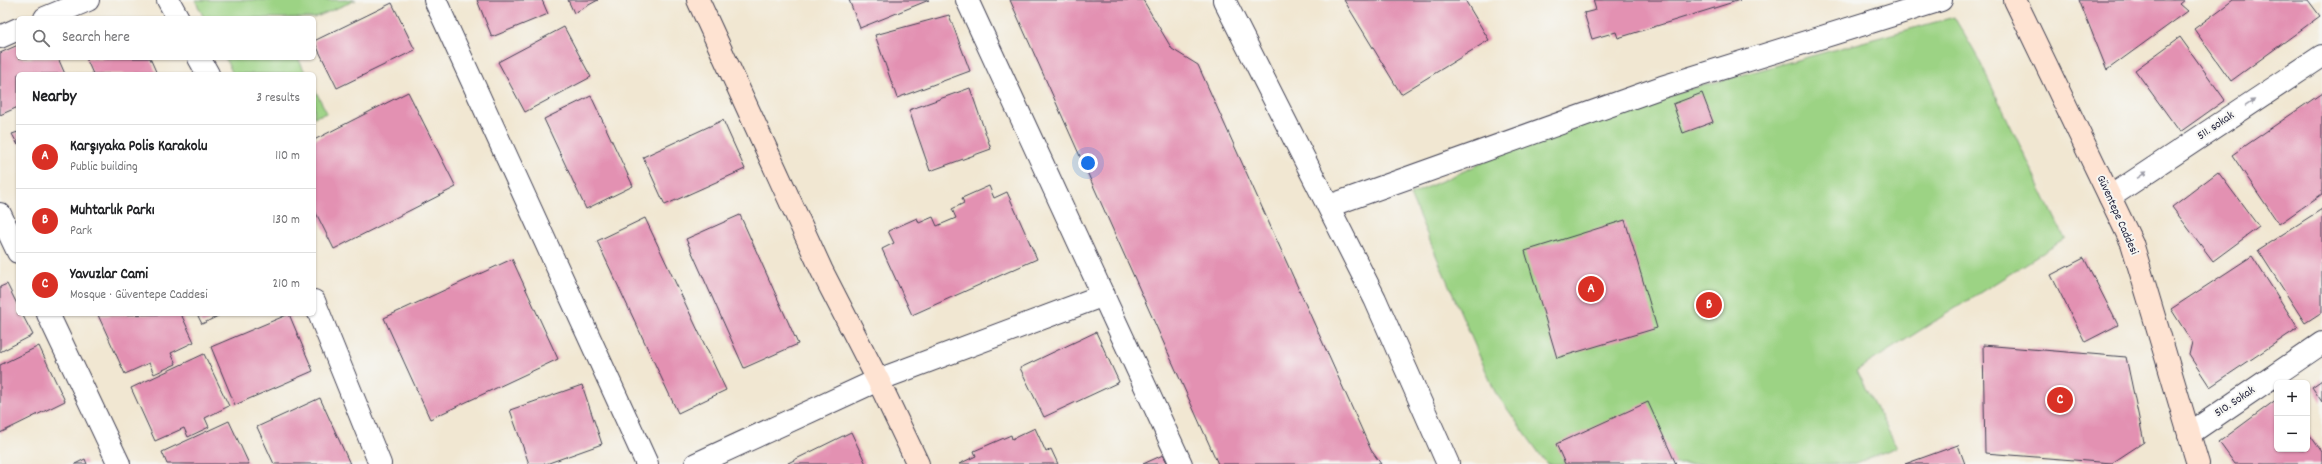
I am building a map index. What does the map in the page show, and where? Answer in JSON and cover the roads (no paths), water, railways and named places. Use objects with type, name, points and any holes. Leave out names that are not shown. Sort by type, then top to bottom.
[{"type":"street","points":[[50,16],[88,0]]},
{"type":"street","points":[[168,0],[177,16]]},
{"type":"street","points":[[435,0],[647,464]]},
{"type":"street","points":[[698,0],[822,271],[878,380],[918,464]]},
{"type":"street","points":[[967,0],[1181,464]]},
{"type":"street","points":[[1224,0],[1375,299],[1448,464]]},
{"type":"street","points":[[1329,206],[1662,87],[1941,0]]},
{"type":"street","name":"Güventepe Caddesi","points":[[2019,2],[2132,243],[2198,464]]},
{"type":"street","points":[[0,37],[16,30]]},
{"type":"street","name":"511. sokak","points":[[2110,197],[2322,56]]},
{"type":"street","points":[[200,60],[207,72]]},
{"type":"street","points":[[0,214],[16,248]]},
{"type":"street","points":[[696,464],[878,380],[1104,295]]},
{"type":"street","points":[[316,306],[380,464]]},
{"type":"street","points":[[49,316],[119,464]]},
{"type":"street","name":"510. Sokak","points":[[2189,434],[2322,343]]},
{"type":"place","name":"Karşıyaka Polis Karakolu","points":[[1591,289]]},
{"type":"place","name":"Muhtarlık Parkı","points":[[1709,305]]},
{"type":"place","name":"Yavuzlar Cami","points":[[2060,400]]}]
